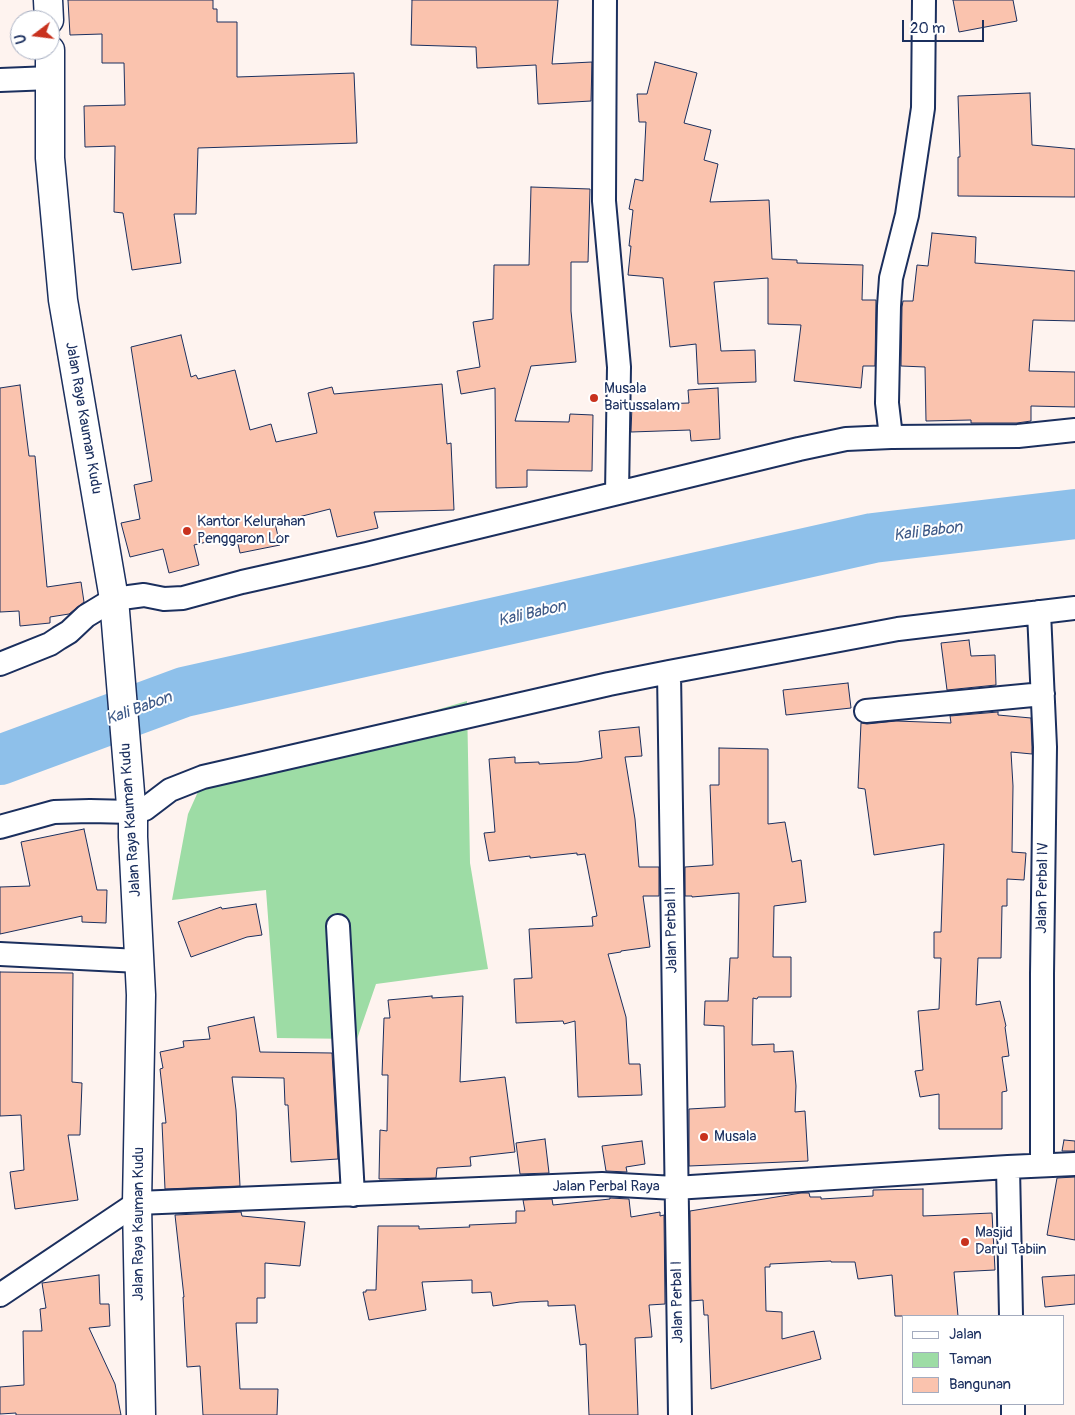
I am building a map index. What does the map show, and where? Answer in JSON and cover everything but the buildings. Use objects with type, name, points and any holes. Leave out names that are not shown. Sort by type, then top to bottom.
[{"type":"street","points":[[604,0],[604,201],[618,368],[617,493]]},
{"type":"street","points":[[891,437],[887,403],[891,278],[907,215],[923,108],[924,0]]},
{"type":"street","name":"Jalan Raya Kauman Kudu","points":[[50,60],[50,158],[63,300],[115,611],[132,809],[141,995],[137,1203],[141,1415]]},
{"type":"street","points":[[0,80],[51,78]]},
{"type":"street","points":[[0,664],[50,644],[76,626],[86,616],[115,611],[144,595],[164,599],[183,598],[242,582],[367,554],[827,443],[846,439],[891,437],[1018,436],[1075,430]]},
{"type":"street","points":[[0,827],[54,812],[145,809],[170,790],[203,777],[669,672],[898,629],[1075,608]]},
{"type":"street","name":"Jalan Perbal IV","points":[[1039,612],[1045,747],[1042,1165]]},
{"type":"street","name":"Jalan Perbal II","points":[[669,672],[676,1188]]},
{"type":"street","points":[[866,711],[1043,694]]},
{"type":"street","points":[[338,926],[353,1195]]},
{"type":"street","points":[[0,954],[139,961]]},
{"type":"street","name":"Jalan Perbal Raya","points":[[137,1203],[602,1184],[676,1188],[1075,1164]]},
{"type":"street","points":[[1008,1167],[1011,1315]]},
{"type":"street","name":"Jalan Perbal I","points":[[676,1188],[680,1415]]},
{"type":"street","points":[[0,1295],[137,1203]]},
{"type":"green space","points":[[467,701],[470,863],[488,969],[376,984],[357,1039],[277,1038],[266,890],[172,900],[188,814],[210,765]]},
{"type":"waterway","name":"Kali Babon","points":[[0,760],[184,692],[873,538],[1075,514]]},
{"type":"place","name":"Musala Baitussalam","points":[[594,398]]},
{"type":"place","name":"Kantor Kelurahan Penggaron Lor","points":[[187,531]]},
{"type":"place","name":"Musala","points":[[704,1137]]},
{"type":"place","name":"Masjid Darul Tabiin","points":[[965,1242]]}]
